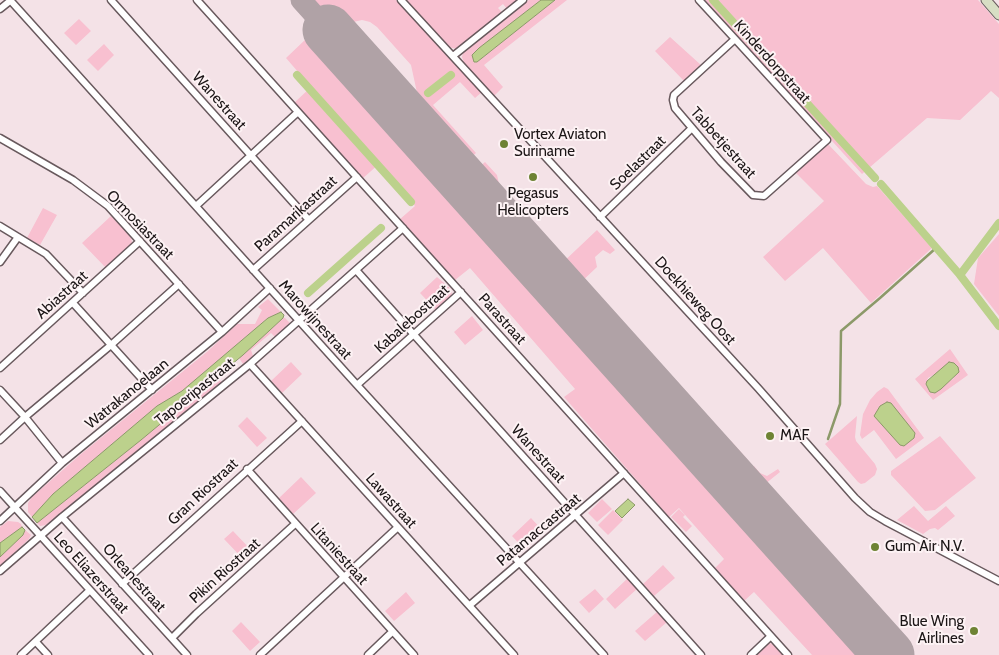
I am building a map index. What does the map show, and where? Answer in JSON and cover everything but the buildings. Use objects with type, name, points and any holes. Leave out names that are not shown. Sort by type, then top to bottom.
[{"type":"main road","points":[[986,0],[999,15]]},
{"type":"street","points":[[0,10],[10,0]]},
{"type":"street","name":"Marowijnestraat","points":[[10,0],[357,385],[604,655]]},
{"type":"street","name":"Wanestraat","points":[[111,0],[308,219]]},
{"type":"street","name":"Parastraat","points":[[198,0],[788,655]]},
{"type":"street","name":"Doekhieweg Oost","points":[[401,0],[758,388],[855,498],[870,512],[885,521],[999,581]]},
{"type":"street","points":[[453,56],[524,0]]},
{"type":"street","name":"Kinderdorpstraat","points":[[699,0],[827,140]]},
{"type":"street","name":"Tabbetjestraat","points":[[736,39],[674,94],[673,100],[675,108],[721,162],[753,195],[764,196],[827,140]]},
{"type":"street","points":[[196,206],[298,112]]},
{"type":"street","name":"Soelastraat","points":[[600,216],[692,128]]},
{"type":"street","name":"Ormosiastraat","points":[[0,138],[73,180],[108,206],[222,332]]},
{"type":"street","name":"Paramarikastraat","points":[[253,270],[357,177]]},
{"type":"street","points":[[0,226],[46,254],[83,293]]},
{"type":"street","name":"Tapoeripastraat","points":[[0,571],[40,535],[250,364],[402,228]]},
{"type":"street","points":[[0,262],[18,237]]},
{"type":"street","name":"Abiastraat","points":[[0,368],[140,242]]},
{"type":"street","name":"Wanestraat","points":[[356,270],[412,335],[701,655]]},
{"type":"street","points":[[0,440],[24,417],[111,345],[179,284]]},
{"type":"street","name":"Watrakanoelaan","points":[[0,520],[62,463],[222,332],[270,288]]},
{"type":"street","name":"Kabalebostraat","points":[[357,385],[461,292]]},
{"type":"street","points":[[73,302],[152,390]]},
{"type":"street","name":"Lawastraat","points":[[250,364],[514,655]]},
{"type":"street","points":[[0,390],[62,463]]},
{"type":"street","name":"Gran Riostraat","points":[[122,584],[302,421]]},
{"type":"street","name":"Litaniestraat","points":[[247,469],[414,655]]},
{"type":"street","name":"Patamaccastraat","points":[[470,605],[624,473]]},
{"type":"street","name":"Leo Eliazerstraat","points":[[0,491],[149,655]]},
{"type":"street","name":"Orleanestraat","points":[[62,517],[187,655]]},
{"type":"street","name":"Pikin Riostraat","points":[[172,638],[295,524]]},
{"type":"street","points":[[260,655],[398,528]]},
{"type":"street","points":[[21,655],[90,590]]},
{"type":"street","points":[[368,655],[392,632]]},
{"type":"street","points":[[751,655],[771,636]]},
{"type":"street","points":[[36,642],[48,655]]},
{"type":"shaded area","points":[[312,0],[396,0],[482,92],[475,98],[460,82],[433,105],[476,153],[464,164],[426,120],[421,111],[411,65],[377,27],[370,22],[362,20],[340,27],[329,19]]},
{"type":"shaded area","points":[[405,0],[520,0],[508,10],[503,4],[498,8],[501,11],[501,15],[457,49],[448,47]]},
{"type":"shaded area","points":[[529,0],[541,0],[499,33],[477,62],[555,0],[567,0],[484,65],[503,87],[494,96],[464,63],[463,53]]},
{"type":"shaded area","points":[[541,0],[555,0],[477,62],[474,62],[472,55],[479,48]]},
{"type":"shaded area","points":[[704,0],[978,0],[999,24],[999,98],[991,91],[960,120],[927,118],[862,174]]},
{"type":"shaded area","points":[[79,19],[91,31],[76,45],[64,33]]},
{"type":"shaded area","points":[[670,37],[701,65],[684,81],[655,51]]},
{"type":"shaded area","points":[[307,38],[802,588],[860,655],[812,655],[754,592],[744,601],[715,568],[724,559],[679,508],[669,517],[564,397],[575,389],[470,268],[455,280],[399,220],[415,206],[379,164],[362,179],[294,103],[311,87],[286,58]]},
{"type":"shaded area","points":[[104,44],[114,55],[98,71],[87,60]]},
{"type":"shaded area","points":[[828,144],[866,184],[873,187],[877,186],[932,248],[871,303],[823,248],[785,281],[763,257],[824,201],[796,173]]},
{"type":"shaded area","points":[[485,162],[497,175],[501,193],[496,200],[473,173]]},
{"type":"shaded area","points":[[43,208],[57,215],[40,245],[27,238]]},
{"type":"shaded area","points":[[111,216],[124,228],[132,242],[106,268],[82,243]]},
{"type":"shaded area","points":[[597,230],[615,250],[610,254],[603,250],[595,257],[597,267],[577,286],[559,266]]},
{"type":"shaded area","points":[[999,234],[999,316],[974,284],[978,258]]},
{"type":"shaded area","points":[[437,277],[451,289],[452,293],[450,298],[436,310],[420,293]]},
{"type":"shaded area","points":[[268,299],[281,312],[268,318],[182,391],[157,406],[53,494],[32,517],[28,512],[28,503],[32,497],[81,454],[208,351],[237,324],[255,324],[262,310],[258,307]]},
{"type":"shaded area","points":[[281,312],[284,315],[283,318],[243,355],[37,523],[32,517],[53,494],[157,406],[182,391],[268,318]]},
{"type":"shaded area","points":[[472,316],[483,330],[465,345],[454,332]]},
{"type":"shaded area","points":[[283,318],[290,323],[275,337],[271,333],[251,350],[253,356],[243,364],[239,358]]},
{"type":"shaded area","points":[[950,349],[968,375],[933,400],[915,379]],"holes":[[[959,370],[953,379],[930,392],[926,384],[928,378],[935,374]]]},
{"type":"shaded area","points":[[291,362],[302,374],[282,393],[271,381]]},
{"type":"shaded area","points":[[949,362],[954,363],[958,367],[959,372],[941,389],[935,393],[930,392],[926,384],[927,381]]},
{"type":"shaded area","points":[[222,372],[224,374],[219,379],[222,383],[46,525],[40,526],[37,523],[141,440]]},
{"type":"shaded area","points":[[884,387],[888,389],[924,438],[896,459],[874,430],[862,439],[860,435],[863,414],[870,400]]},
{"type":"shaded area","points":[[887,402],[891,403],[915,433],[914,438],[904,446],[900,445],[874,416],[880,406]]},
{"type":"shaded area","points":[[857,416],[856,441],[877,469],[875,475],[861,484],[825,444]]},
{"type":"shaded area","points":[[247,417],[267,438],[257,447],[238,426]]},
{"type":"shaded area","points":[[940,436],[976,478],[935,510],[925,511],[891,475],[891,471]]},
{"type":"shaded area","points":[[731,441],[748,460],[738,468],[722,449]]},
{"type":"shaded area","points":[[754,466],[760,473],[767,476],[778,469],[780,472],[765,484],[754,484],[746,474]]},
{"type":"shaded area","points":[[301,477],[316,493],[292,515],[278,499]]},
{"type":"shaded area","points":[[602,499],[612,509],[597,522],[588,513]]},
{"type":"shaded area","points":[[628,499],[635,505],[622,518],[615,511]]},
{"type":"shaded area","points":[[914,506],[928,521],[946,506],[955,516],[938,530],[935,528],[930,529],[923,534],[897,520]]},
{"type":"shaded area","points":[[679,509],[685,515],[683,517],[692,526],[686,532],[671,517]]},
{"type":"shaded area","points":[[613,510],[623,520],[608,535],[598,525]]},
{"type":"shaded area","points":[[531,518],[544,532],[525,550],[512,536]]},
{"type":"shaded area","points":[[8,521],[18,522],[22,527],[0,543],[0,527]]},
{"type":"shaded area","points":[[22,527],[25,530],[23,535],[0,557],[0,543]]},
{"type":"shaded area","points":[[25,530],[31,535],[29,539],[0,566],[0,557],[23,535]]},
{"type":"shaded area","points":[[233,531],[253,552],[244,560],[224,539]]},
{"type":"shaded area","points":[[663,565],[675,578],[654,596],[643,584]]},
{"type":"shaded area","points":[[628,578],[638,588],[615,609],[606,599]]},
{"type":"shaded area","points":[[595,589],[604,599],[589,613],[579,602]]},
{"type":"shaded area","points":[[406,592],[415,603],[394,621],[385,611]]},
{"type":"shaded area","points":[[658,611],[667,622],[645,641],[635,631]]},
{"type":"shaded area","points":[[241,622],[260,642],[250,651],[232,631]]},
{"type":"shaded area","points":[[770,643],[783,655],[754,655],[767,644]]},
{"type":"waterway","points":[[713,0],[875,178]]},
{"type":"waterway","points":[[297,75],[411,202]]},
{"type":"waterway","points":[[428,93],[451,75]]},
{"type":"waterway","points":[[881,184],[960,275],[999,326]]},
{"type":"waterway","points":[[960,275],[999,223]]},
{"type":"waterway","points":[[308,293],[381,228]]},
{"type":"waterway","points":[[828,439],[840,404],[841,331],[936,248]]},
{"type":"taxiway","points":[[301,0],[328,30]]},
{"type":"runway","points":[[328,30],[889,655]]},
{"type":"place","name":"Vortex Aviaton Suriname","points":[[504,144]]},
{"type":"place","name":"Pegasus Helicopters","points":[[533,177]]},
{"type":"place","name":"MAF","points":[[770,436]]},
{"type":"place","name":"Gum Air N.V.","points":[[875,547]]},
{"type":"place","name":"Blue Wing Airlines","points":[[974,631]]}]
